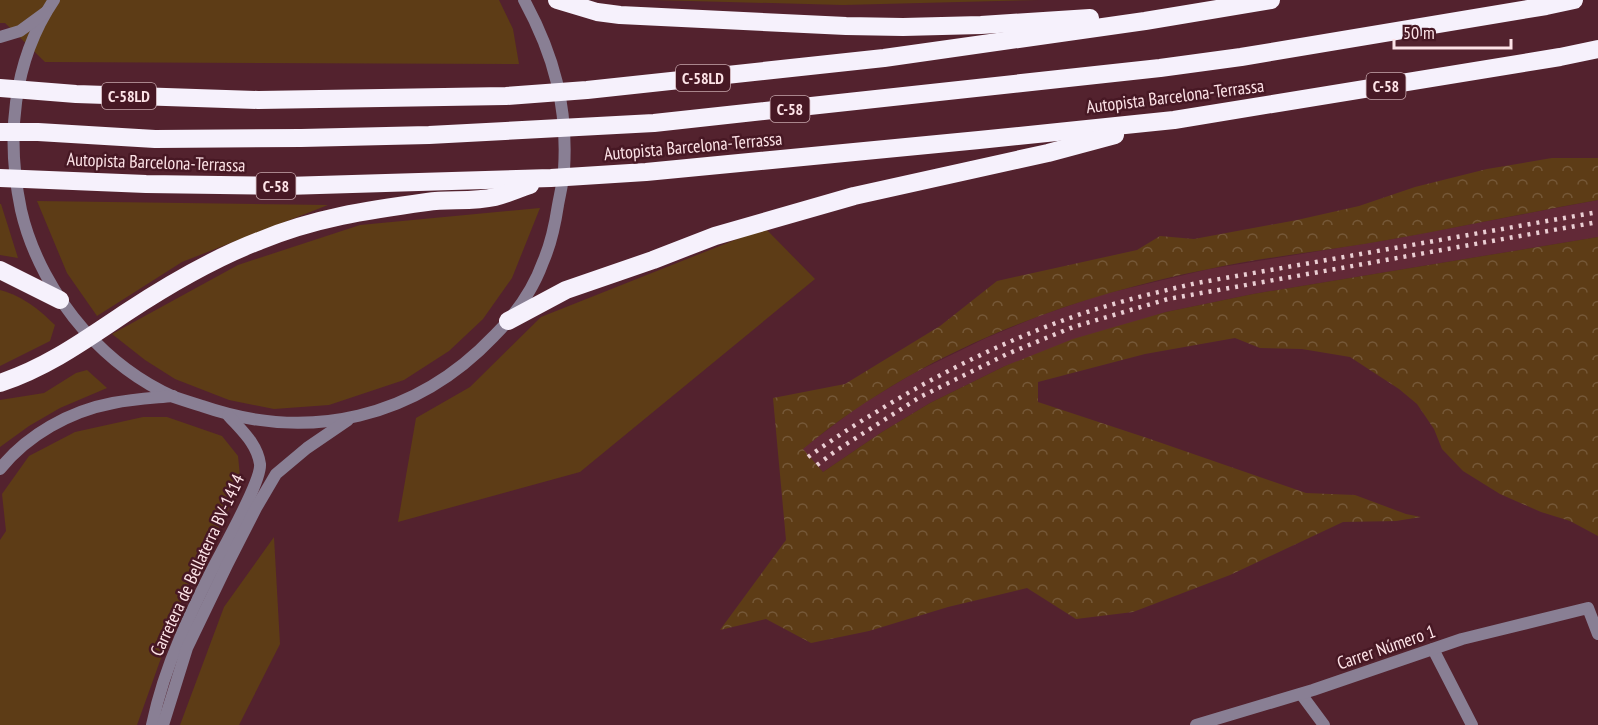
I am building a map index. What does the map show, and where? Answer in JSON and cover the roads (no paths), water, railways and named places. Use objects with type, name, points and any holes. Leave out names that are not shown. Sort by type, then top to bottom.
[{"type":"highway","points":[[556,0],[597,12],[620,15],[846,26],[981,25],[1087,18],[1145,21]]},
{"type":"highway","name":"C-58LD","points":[[0,88],[76,94],[258,100],[506,96],[587,90],[884,58],[1145,21],[1271,0]]},
{"type":"highway","name":"Autopista Barcelona-Terrassa","points":[[0,132],[155,139],[301,138],[429,135],[654,123],[1160,68],[1241,57],[1574,0]]},
{"type":"highway","name":"Autopista Barcelona-Terrassa","points":[[0,178],[146,184],[286,186],[551,178],[646,172],[1174,120],[1598,49]]},
{"type":"highway","points":[[508,321],[566,290],[726,233],[854,196],[1048,153],[1174,120]]},
{"type":"highway","points":[[0,383],[46,364],[197,269],[258,241],[312,222],[354,212],[493,197],[551,178]]},
{"type":"highway","points":[[0,270],[60,300]]},
{"type":"street","points":[[54,0],[46,11],[28,52],[16,98],[13,153],[16,185],[24,221],[45,273],[60,300],[93,340],[117,361],[145,381],[173,396],[228,415],[259,421],[292,423],[351,418],[405,401],[438,383],[478,353],[508,321],[527,295],[543,264],[553,232],[564,172],[564,126],[558,84],[550,56],[524,0]]},
{"type":"street","points":[[0,37],[20,31],[46,11]]},
{"type":"street","points":[[0,469],[19,448],[58,422],[112,403],[173,396]]},
{"type":"street","name":"Carretera de Bellaterra BV-1414","points":[[150,725],[179,641],[208,577],[250,496],[260,467],[255,447],[228,415]]},
{"type":"street","name":"Carretera de Bellaterra BV-1414","points":[[163,725],[187,648],[256,508],[276,474],[307,448],[351,418]]},
{"type":"street","name":"Carrer Número 1","points":[[1196,725],[1301,694],[1462,639],[1588,608],[1598,634]]},
{"type":"street","points":[[1433,650],[1472,725]]},
{"type":"street","points":[[1301,694],[1324,725]]},
{"type":"railway","points":[[808,457],[897,399],[947,372],[1025,335],[1093,310],[1197,283],[1598,212]]},
{"type":"railway","points":[[817,465],[920,397],[1007,354],[1073,327],[1168,299],[1598,222]]}]
